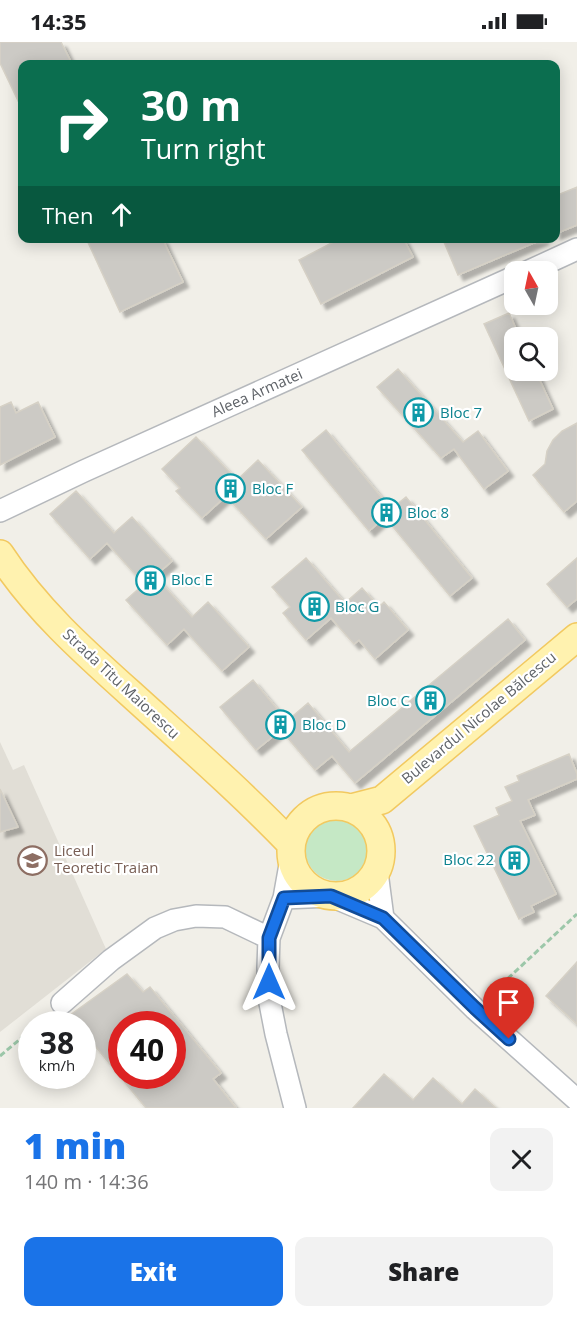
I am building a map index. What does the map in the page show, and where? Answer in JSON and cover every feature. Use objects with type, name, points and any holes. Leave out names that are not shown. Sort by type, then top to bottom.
[{"type":"main road","name":"Strada Titu Maiorescu","points":[[0,554],[32,598],[81,648],[252,804],[291,851]]},
{"type":"main road","name":"Bulevardul Nicolae Bălcescu","points":[[382,800],[577,637]]},
{"type":"main road","points":[[382,800],[379,837],[382,855],[377,872],[367,885],[354,893],[339,897],[315,891],[302,881],[297,874],[291,851],[297,828],[302,821],[316,811],[333,806],[351,808],[382,800]]},
{"type":"main road","points":[[252,804],[316,811]]},
{"type":"main road","points":[[351,808],[371,822],[379,837]]},
{"type":"street","points":[[551,261],[577,249]]},
{"type":"street","name":"Aleea Armatei","points":[[0,511],[504,282]]},
{"type":"street","points":[[291,851],[284,898],[269,938],[269,998],[295,1108]]},
{"type":"street","points":[[377,872],[383,918]]},
{"type":"street","points":[[284,898],[331,896],[383,918],[475,1008],[577,1100]]},
{"type":"street","points":[[62,1003],[128,947],[155,928],[174,920],[196,916],[225,917],[269,938]]},
{"type":"path","points":[[475,1008],[577,915]]},
{"type":"path","points":[[0,1056],[18,1041]]},
{"type":"shaded area","name":"Liceul Teoretic Traian","points":[[0,742],[13,770],[24,765],[106,949],[27,1011],[18,1011],[18,1018],[0,1032]]},
{"type":"green space","points":[[331,817],[343,817],[360,826],[367,837],[369,849],[367,861],[360,872],[343,881],[331,881],[319,876],[310,867],[305,855],[305,843],[310,831],[319,822]]},
{"type":"building","points":[[0,42],[61,42],[70,60],[18,60],[18,101],[0,63]]},
{"type":"building","points":[[577,187],[577,225],[560,232],[560,194]]},
{"type":"building","points":[[88,243],[164,243],[183,282],[120,312]]},
{"type":"building","points":[[331,243],[406,243],[413,257],[321,304],[299,260]]},
{"type":"building","points":[[444,243],[534,243],[458,275]]},
{"type":"building","points":[[510,315],[515,327],[504,327],[504,367],[484,324]]},
{"type":"building","name":"Bloc 7","points":[[398,369],[463,442],[478,431],[508,471],[484,489],[454,449],[441,458],[377,387]]},
{"type":"building","points":[[510,381],[540,381],[553,409],[529,421]]},
{"type":"building","points":[[11,402],[16,413],[38,402],[55,437],[0,465],[0,407]]},
{"type":"building","points":[[577,423],[577,501],[564,512],[533,475],[545,464],[547,451],[553,440],[562,431]]},
{"type":"building","name":"Bloc 8","points":[[326,430],[391,509],[406,497],[472,578],[450,596],[385,517],[369,531],[302,450]]},
{"type":"building","name":"Bloc F","points":[[196,437],[237,480],[258,460],[302,507],[266,539],[226,496],[202,518],[176,491],[180,488],[162,469]]},
{"type":"building","name":"Bloc E","points":[[76,491],[114,533],[132,517],[172,561],[155,576],[192,617],[208,602],[249,647],[222,671],[184,629],[167,645],[126,600],[144,584],[107,543],[90,559],[50,514]]},
{"type":"building","name":"Bloc G","points":[[306,558],[345,603],[362,588],[379,607],[384,602],[408,630],[375,659],[359,640],[354,644],[331,618],[306,640],[283,613],[290,607],[272,587]]},
{"type":"building","points":[[577,558],[577,599],[567,607],[547,584]]},
{"type":"building","points":[[508,619],[525,640],[355,783],[332,756],[315,770],[281,730],[256,750],[220,707],[253,680],[287,721],[308,703],[349,752]]},
{"type":"building","name":"Bloc 22","points":[[569,754],[577,779],[528,800],[535,815],[520,821],[556,894],[531,906],[534,912],[519,919],[474,826],[499,815],[496,808],[512,801],[505,787],[519,781],[517,776]]},
{"type":"building","points":[[0,789],[18,827],[0,832]]},
{"type":"building","points":[[577,962],[577,1024],[546,996]]},
{"type":"building","points":[[127,974],[143,992],[150,987],[170,1011],[108,1011],[108,1062],[96,1047],[96,1011],[76,1011]]},
{"type":"building","points":[[186,1031],[221,1073],[213,1079],[236,1108],[146,1108],[130,1089],[186,1089]]},
{"type":"building","points":[[384,1074],[413,1100],[433,1078],[462,1104],[475,1089],[496,1108],[353,1108]]},
{"type":"place","name":"Bloc 7","points":[[419,413]]},
{"type":"place","name":"Bloc F","points":[[231,489]]},
{"type":"place","name":"Bloc 8","points":[[386,513]]},
{"type":"place","name":"Bloc E","points":[[150,580]]},
{"type":"place","name":"Bloc G","points":[[314,607]]},
{"type":"place","name":"Bloc C","points":[[431,701]]},
{"type":"place","name":"Bloc D","points":[[281,725]]},
{"type":"place","name":"Liceul Teoretic Traian","points":[[33,860]]},
{"type":"place","name":"Bloc 22","points":[[515,860]]},
{"type":"route","points":[[269,982],[269,938],[284,898],[331,896],[383,918],[509,1039]]}]
